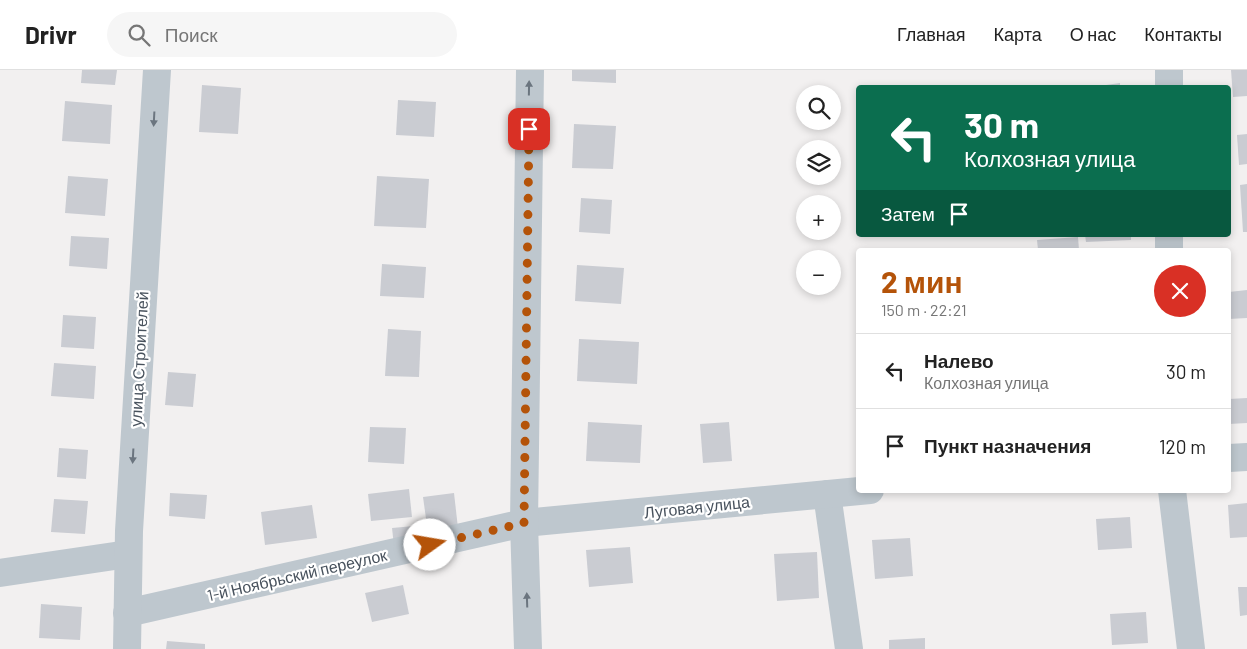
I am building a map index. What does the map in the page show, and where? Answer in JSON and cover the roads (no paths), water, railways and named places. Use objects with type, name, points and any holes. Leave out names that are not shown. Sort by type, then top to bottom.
[{"type":"street","name":"улица Строителей","points":[[127,649],[128,554],[157,70]]},
{"type":"street","points":[[528,649],[524,523],[530,70]]},
{"type":"street","points":[[1169,70],[1169,85]]},
{"type":"street","points":[[1231,458],[1247,457]]},
{"type":"street","name":"Луговая улица","points":[[524,523],[856,491]]},
{"type":"street","points":[[1172,493],[1191,649]]},
{"type":"street","points":[[827,494],[849,649]]},
{"type":"street","name":"1-й Ноябрьский переулок","points":[[127,613],[524,523]]},
{"type":"street","points":[[0,573],[128,554]]}]
